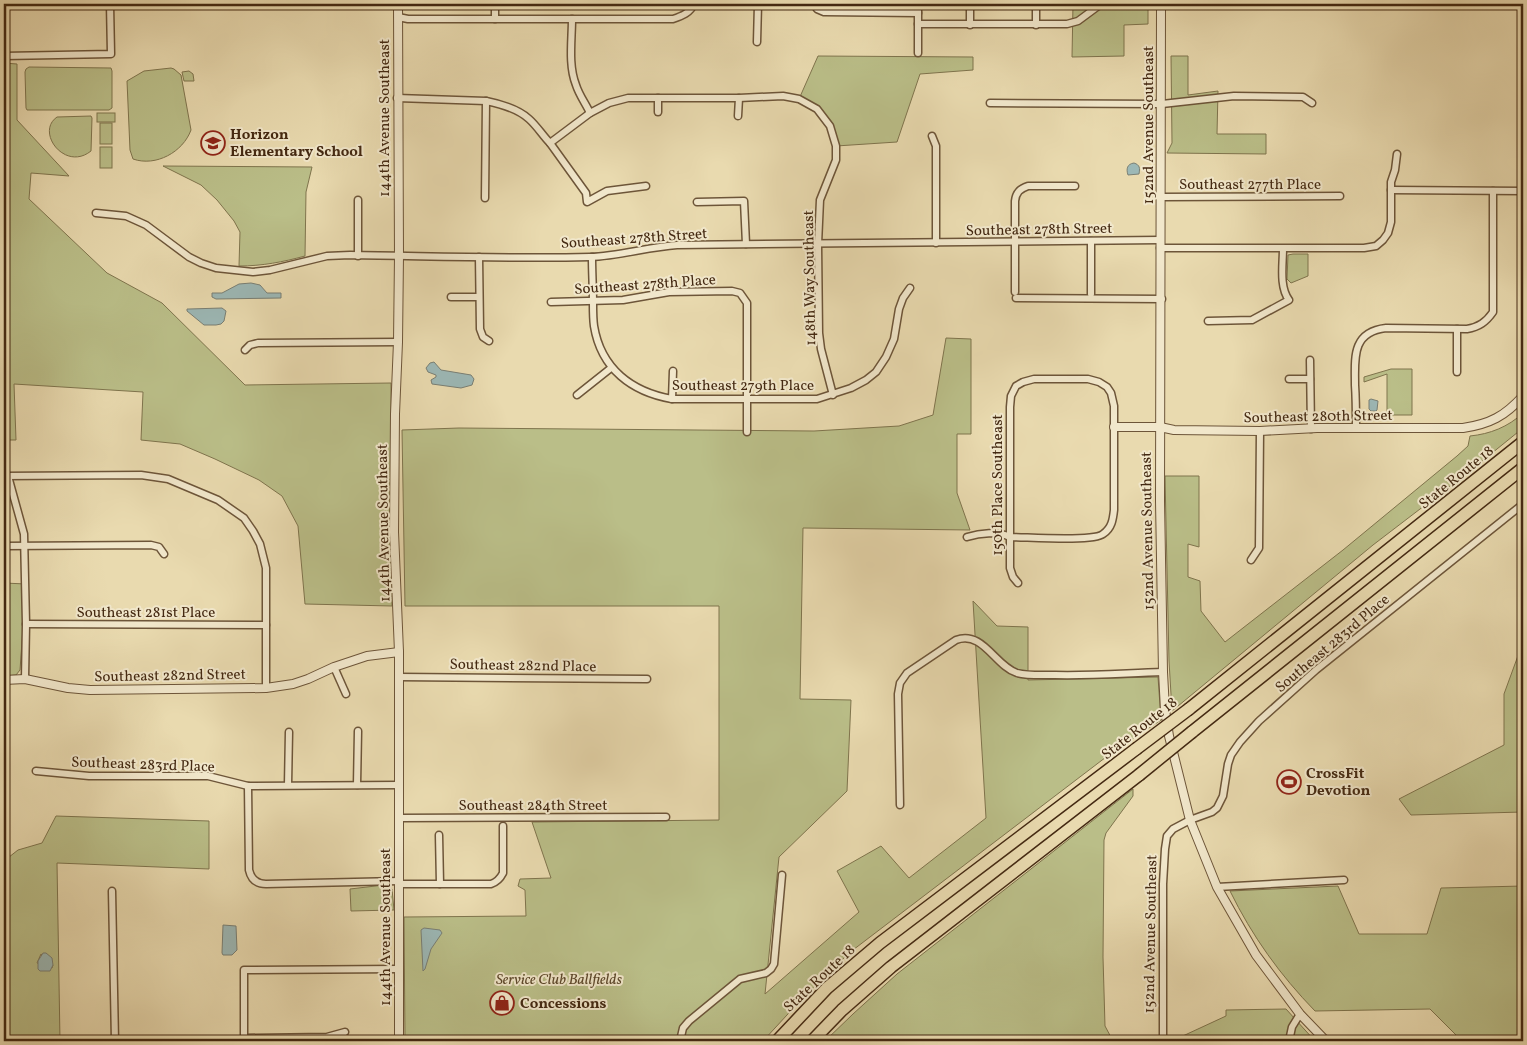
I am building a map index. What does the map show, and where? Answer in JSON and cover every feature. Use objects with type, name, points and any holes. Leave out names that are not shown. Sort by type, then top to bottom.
[{"type":"highway","name":"State Route 18","points":[[776,1041],[827,988],[880,943],[1189,709],[1523,442]]},
{"type":"highway","points":[[812,1041],[842,1010],[891,967],[1138,775],[1523,468]]},
{"type":"street","points":[[4,56],[111,54],[110,4]]},
{"type":"street","name":"144th Avenue Southeast","points":[[398,4],[399,256],[394,532],[399,652],[399,1041]]},
{"type":"street","points":[[495,4],[495,19]]},
{"type":"street","points":[[757,42],[758,4]]},
{"type":"street","points":[[867,4],[867,12]]},
{"type":"street","points":[[918,4],[918,53]]},
{"type":"street","points":[[970,4],[970,25]]},
{"type":"street","points":[[1036,4],[1036,25]]},
{"type":"street","points":[[918,24],[1036,25],[1072,23],[1078,21],[1101,4]]},
{"type":"street","name":"152nd Avenue Southeast","points":[[1162,4],[1160,501],[1163,672],[1165,710],[1169,736],[1190,820],[1170,832],[1165,843],[1163,1041]]},
{"type":"street","points":[[398,18],[672,19],[683,16],[693,6]]},
{"type":"street","points":[[816,7],[824,12],[918,12]]},
{"type":"street","points":[[572,19],[573,75],[576,86],[590,113]]},
{"type":"street","name":"148th Way Southeast","points":[[739,98],[783,96],[799,99],[817,109],[826,119],[833,133],[836,146],[836,160],[820,200],[818,244],[819,333],[821,349],[833,395]]},
{"type":"street","points":[[990,103],[1162,104],[1234,96],[1303,96],[1312,103]]},
{"type":"street","points":[[397,98],[486,101],[510,108],[529,119],[550,143],[586,193],[587,202],[607,191],[646,186]]},
{"type":"street","points":[[550,143],[590,113],[609,103],[628,98],[739,98],[738,116]]},
{"type":"street","points":[[658,98],[658,112]]},
{"type":"street","points":[[485,198],[486,101]]},
{"type":"street","points":[[932,136],[936,146],[936,243]]},
{"type":"street","points":[[1397,154],[1391,190],[1523,191]]},
{"type":"street","points":[[1074,186],[1028,186],[1016,194],[1014,242],[1015,295],[1162,299]]},
{"type":"street","name":"Southeast 278th Street","points":[[96,214],[126,216],[146,225],[189,257],[201,263],[216,268],[253,272],[270,270],[327,256],[592,257],[633,252],[657,246],[746,244],[1091,241],[1283,249],[1364,248],[1376,246],[1388,233],[1391,222],[1391,190]]},
{"type":"street","points":[[1356,428],[1355,355],[1360,341],[1379,329],[1386,328],[1457,329],[1477,327],[1493,312],[1493,191]]},
{"type":"street","name":"Southeast 277th Place","points":[[1161,197],[1340,196]]},
{"type":"street","points":[[358,200],[358,256]]},
{"type":"street","points":[[697,202],[744,201],[746,244]]},
{"type":"street","points":[[1091,241],[1091,294]]},
{"type":"street","points":[[1208,320],[1252,320],[1289,300],[1285,295],[1284,288],[1283,249]]},
{"type":"street","points":[[479,257],[480,329],[483,337],[489,341]]},
{"type":"street","points":[[577,395],[611,368],[598,341],[594,325],[592,257]]},
{"type":"street","name":"Southeast 279th Place","points":[[611,368],[630,384],[649,394],[672,399],[818,399],[833,395],[866,380],[876,372],[886,357],[894,339],[899,309],[903,298],[910,288]]},
{"type":"street","name":"Southeast 278th Place","points":[[551,302],[593,302],[640,298],[669,292],[740,293],[746,303],[747,400]]},
{"type":"street","points":[[451,297],[479,298]]},
{"type":"street","points":[[1457,329],[1457,372]]},
{"type":"street","points":[[244,350],[250,345],[258,343],[398,342]]},
{"type":"street","points":[[1310,360],[1311,429]]},
{"type":"street","points":[[672,399],[673,371]]},
{"type":"street","name":"150th Place Southeast","points":[[1018,583],[1010,571],[1010,407],[1011,396],[1016,386],[1034,379],[1055,378],[1088,379],[1100,382],[1111,393],[1114,406],[1114,427]]},
{"type":"street","points":[[1288,379],[1310,379]]},
{"type":"street","name":"Southeast 280th Street","points":[[1114,427],[1260,431],[1356,428],[1463,428],[1480,426],[1504,415],[1523,396]]},
{"type":"street","points":[[747,400],[748,432]]},
{"type":"street","points":[[967,537],[975,534],[1003,534],[1010,537],[1085,538],[1102,535],[1112,523],[1114,510],[1114,427]]},
{"type":"street","points":[[1251,560],[1259,548],[1260,431]]},
{"type":"street","points":[[25,679],[24,534],[6,476],[142,475],[168,479],[218,500],[244,518],[253,530],[260,544],[266,568],[266,688]]},
{"type":"street","name":"Southeast 283rd Place","points":[[1190,820],[1212,812],[1217,808],[1222,796],[1231,755],[1259,721],[1316,670],[1523,504]]},
{"type":"street","points":[[4,546],[151,545],[158,548],[164,554]]},
{"type":"street","name":"Southeast 281st Place","points":[[26,624],[266,625]]},
{"type":"street","points":[[900,805],[898,694],[900,682],[907,673],[960,638],[985,646],[1006,666],[1016,672],[1031,675],[1074,676],[1163,672]]},
{"type":"street","name":"Southeast 282nd Street","points":[[4,680],[25,679],[68,688],[90,690],[266,688],[300,682],[366,656],[399,652]]},
{"type":"street","points":[[334,667],[346,694]]},
{"type":"street","name":"Southeast 282nd Place","points":[[399,676],[647,679]]},
{"type":"street","points":[[356,785],[358,731]]},
{"type":"street","points":[[288,784],[289,732]]},
{"type":"street","name":"Southeast 283rd Place","points":[[36,771],[88,776],[208,776],[248,786],[288,784],[399,785]]},
{"type":"street","points":[[248,786],[249,870],[252,878],[262,884],[399,882],[491,884],[499,879],[503,873],[503,826]]},
{"type":"street","name":"Southeast 284th Street","points":[[400,818],[666,817]]},
{"type":"street","points":[[1190,820],[1218,887],[1256,955],[1300,1014],[1326,1041]]},
{"type":"street","points":[[440,835],[440,884]]},
{"type":"street","points":[[680,1041],[683,1028],[689,1021],[740,980],[766,973],[771,969],[774,964],[782,875]]},
{"type":"street","points":[[1218,887],[1344,880]]},
{"type":"street","points":[[112,891],[115,1041]]},
{"type":"street","points":[[345,1032],[327,1037],[244,1039],[244,970],[399,969]]},
{"type":"street","points":[[1289,1041],[1292,1027],[1300,1014]]},
{"type":"green space","points":[[1073,4],[1148,4],[1148,24],[1124,25],[1124,56],[1072,57]]},
{"type":"green space","points":[[818,56],[973,57],[973,70],[920,74],[897,142],[836,146],[826,119],[799,99]]},
{"type":"green space","points":[[1171,56],[1188,56],[1188,95],[1218,91],[1217,134],[1266,134],[1266,154],[1167,153],[1172,143]]},
{"type":"green space","points":[[4,63],[17,64],[17,120],[69,176],[31,173],[29,199],[107,273],[162,303],[245,385],[391,383],[392,606],[305,604],[298,526],[282,496],[259,480],[180,444],[141,440],[143,392],[14,384],[16,440],[4,440]]},
{"type":"green space","points":[[29,67],[111,68],[112,108],[109,110],[27,110],[25,72]]},
{"type":"green space","points":[[171,68],[181,75],[191,130],[182,145],[168,156],[151,161],[133,159],[130,150],[127,81],[144,71]]},
{"type":"green space","points":[[189,71],[193,74],[194,81],[184,81],[182,72]]},
{"type":"green space","points":[[97,113],[115,113],[115,122],[97,122]]},
{"type":"green space","points":[[91,116],[91,151],[81,156],[72,157],[56,147],[51,140],[49,132],[51,124],[57,117]]},
{"type":"green space","points":[[100,123],[112,123],[112,144],[100,144]]},
{"type":"green space","points":[[100,147],[112,147],[112,168],[100,168]]},
{"type":"green space","points":[[163,166],[312,167],[306,192],[305,256],[272,263],[239,266],[240,232],[234,221],[217,200],[201,185]]},
{"type":"green space","points":[[1308,254],[1308,276],[1291,283],[1287,279],[1288,255]]},
{"type":"green space","name":"Service Club Ballfields","points":[[946,338],[971,339],[971,434],[957,434],[957,493],[970,530],[803,528],[800,699],[851,700],[847,791],[779,857],[765,994],[859,912],[837,871],[881,846],[909,878],[986,818],[973,601],[997,626],[1028,627],[1028,680],[1158,677],[1161,720],[1114,751],[849,953],[799,1002],[763,1041],[405,1041],[404,917],[526,916],[525,890],[518,886],[520,879],[551,878],[532,822],[719,820],[719,606],[405,606],[402,430],[459,428],[814,431],[899,426],[933,415]]},
{"type":"green space","points":[[1391,369],[1412,369],[1412,415],[1387,415],[1387,374],[1364,382],[1364,377]]},
{"type":"green space","points":[[1523,413],[1523,428],[1373,545],[1172,711],[1169,661],[1165,476],[1199,476],[1199,547],[1188,544],[1188,577],[1200,581],[1201,611],[1225,642],[1343,550],[1457,456],[1468,446],[1470,436],[1485,434],[1498,429]]},
{"type":"green space","points":[[4,583],[26,584],[20,670],[16,675],[4,676]]},
{"type":"green space","points":[[1523,642],[1523,812],[1411,815],[1399,799],[1504,745],[1504,694]]},
{"type":"green space","points":[[1133,789],[1133,796],[1106,833],[1104,840],[1103,957],[1105,1026],[1113,1041],[825,1041],[897,974]]},
{"type":"green space","points":[[56,816],[209,821],[209,869],[57,863],[60,1041],[4,1041],[4,861],[18,850],[42,843]],"holes":[[[41,954],[53,965],[52,968],[37,963]]]},
{"type":"green space","points":[[384,885],[392,889],[394,910],[351,911],[350,889]]},
{"type":"green space","points":[[1338,886],[1359,934],[1427,934],[1441,888],[1523,886],[1523,1041],[1462,1041],[1430,1009],[1315,1011],[1290,983],[1257,939],[1230,891]]},
{"type":"green space","points":[[1286,1009],[1315,1041],[1172,1041],[1226,1016],[1226,1010]]},
{"type":"water","points":[[1134,163],[1139,167],[1139,174],[1128,175],[1128,167]]},
{"type":"water","points":[[251,283],[260,285],[267,293],[281,293],[281,298],[216,299],[212,297],[212,293],[222,293],[239,284]]},
{"type":"water","points":[[222,308],[226,311],[224,321],[216,325],[204,325],[187,311],[187,309]]},
{"type":"water","points":[[434,362],[441,370],[471,375],[474,379],[472,385],[461,388],[432,384],[431,380],[436,375],[428,372],[426,368],[430,363]]},
{"type":"water","points":[[1369,400],[1378,401],[1376,411],[1369,409]]},
{"type":"water","points":[[223,925],[236,926],[237,950],[232,955],[223,955],[222,953]]},
{"type":"water","points":[[424,928],[440,930],[442,933],[431,949],[423,971],[421,930]]},
{"type":"water","points":[[43,953],[52,958],[53,965],[50,971],[40,971],[38,969],[38,961]]},
{"type":"place","name":"Horizon Elementary School","points":[[213,143]]},
{"type":"place","name":"CrossFit Devotion","points":[[1289,782]]},
{"type":"place","name":"Concessions","points":[[502,1003]]}]
